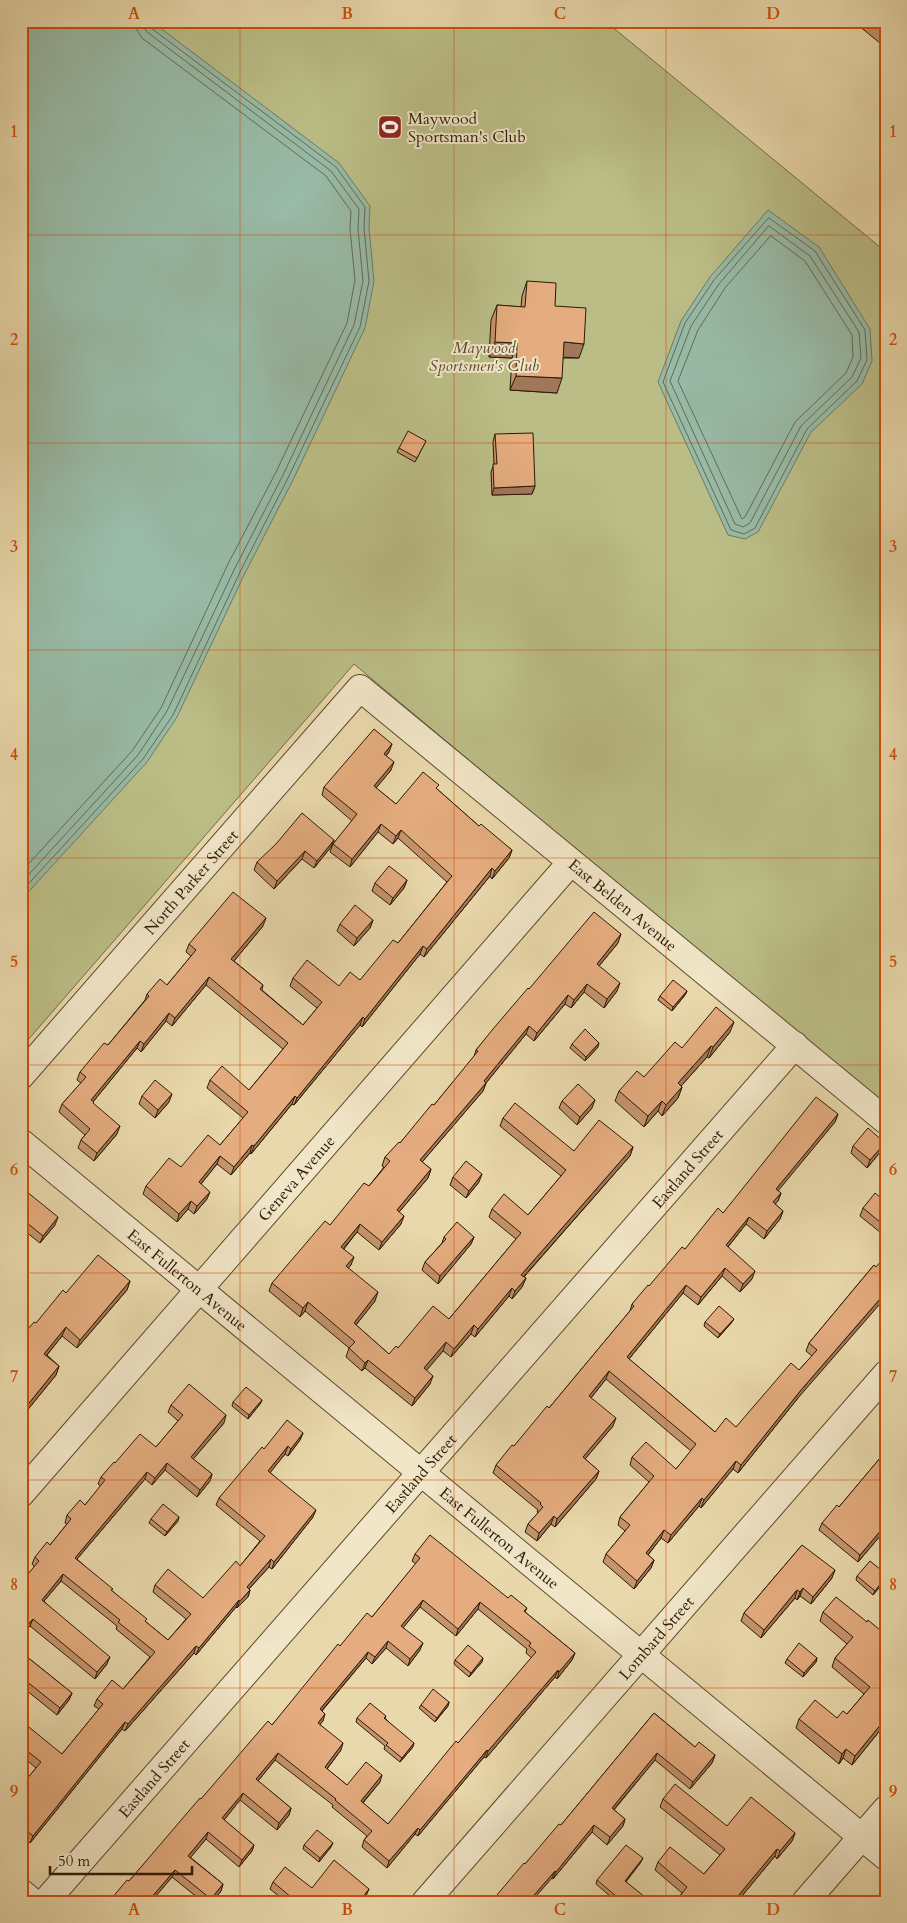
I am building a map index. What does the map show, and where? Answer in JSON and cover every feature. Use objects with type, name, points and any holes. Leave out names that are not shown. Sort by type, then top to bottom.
[{"type":"street","name":"East Belden Avenue","points":[[360,688],[886,1120]]},
{"type":"street","name":"North Parker Street","points":[[21,1076],[360,688]]},
{"type":"street","name":"Geneva Avenue","points":[[21,1494],[570,862]]},
{"type":"street","name":"Eastland Street","points":[[45,1902],[795,1045]]},
{"type":"street","name":"East Fullerton Avenue","points":[[21,1142],[886,1857]]},
{"type":"street","name":"Lombard Street","points":[[425,1902],[886,1374]]},
{"type":"street","points":[[805,1902],[886,1809]]},
{"type":"street","points":[[21,1892],[33,1902]]},
{"type":"green space","name":"Maywood Sportsmen's Club","points":[[21,21],[605,21],[886,252],[886,1109],[354,664],[21,1048]]},
{"type":"water","points":[[21,21],[151,21],[339,163],[370,206],[369,228],[374,281],[365,328],[177,717],[147,762],[21,900]]},
{"type":"water","points":[[768,210],[819,247],[870,329],[872,361],[862,384],[811,432],[758,532],[745,539],[728,535],[658,382],[681,321],[710,277]]},
{"type":"building","points":[[872,21],[886,21],[886,33]]},
{"type":"building","points":[[527,281],[556,283],[555,306],[586,308],[584,344],[564,342],[562,378],[516,376],[517,343],[495,342],[497,305],[525,307]]},
{"type":"building","points":[[408,431],[426,441],[417,458],[399,448]]},
{"type":"building","points":[[533,433],[535,486],[494,488],[493,464],[497,464],[495,434]]},
{"type":"building","points":[[374,729],[392,744],[384,754],[394,762],[374,786],[396,804],[423,772],[439,785],[436,788],[479,826],[481,824],[512,850],[495,871],[492,868],[427,949],[423,946],[365,1019],[363,1017],[297,1098],[295,1096],[254,1146],[252,1145],[234,1167],[220,1156],[199,1182],[210,1192],[197,1206],[191,1201],[179,1214],[146,1186],[169,1158],[181,1167],[208,1135],[220,1145],[248,1112],[210,1080],[222,1066],[249,1090],[288,1043],[209,977],[175,1018],[169,1013],[144,1044],[140,1041],[91,1100],[120,1126],[97,1153],[81,1140],[90,1129],[62,1104],[86,1077],[80,1072],[104,1043],[108,1045],[149,996],[147,994],[160,979],[167,985],[196,950],[189,944],[233,892],[266,918],[231,959],[263,985],[260,989],[303,1025],[322,1002],[293,978],[307,960],[339,986],[350,972],[360,980],[393,940],[398,943],[452,876],[401,830],[396,836],[381,824],[352,859],[333,844],[357,814],[324,787]]},
{"type":"building","points":[[302,813],[334,840],[317,861],[305,851],[277,881],[257,862],[276,844]]},
{"type":"building","points":[[389,866],[407,880],[393,898],[375,883]]},
{"type":"building","points":[[355,905],[373,920],[357,938],[340,924]]},
{"type":"building","points":[[594,912],[621,934],[597,964],[620,983],[607,999],[587,984],[574,1000],[568,995],[537,1033],[529,1026],[484,1081],[486,1083],[420,1160],[431,1169],[397,1210],[404,1216],[382,1242],[360,1224],[341,1247],[354,1257],[346,1266],[378,1292],[354,1323],[389,1354],[396,1346],[398,1348],[433,1306],[449,1319],[521,1233],[492,1209],[504,1194],[528,1215],[566,1170],[503,1118],[515,1103],[574,1151],[599,1120],[633,1147],[521,1275],[526,1278],[515,1291],[512,1288],[478,1329],[474,1325],[454,1349],[446,1342],[424,1368],[433,1376],[415,1398],[368,1360],[365,1363],[349,1348],[355,1342],[308,1302],[303,1308],[272,1283],[325,1221],[330,1225],[364,1183],[369,1186],[390,1161],[385,1157],[400,1143],[432,1104],[434,1105],[478,1051],[476,1050],[493,1029]]},
{"type":"building","points":[[673,980],[687,991],[673,1007],[660,996]]},
{"type":"building","points":[[716,1007],[734,1022],[678,1083],[682,1087],[666,1105],[662,1101],[648,1116],[619,1091],[637,1071],[644,1077],[675,1042],[682,1048]]},
{"type":"building","points":[[585,1029],[599,1043],[586,1057],[572,1044]]},
{"type":"building","points":[[155,1080],[172,1094],[158,1110],[142,1096]]},
{"type":"building","points":[[578,1084],[595,1100],[580,1117],[562,1101]]},
{"type":"building","points":[[816,1097],[838,1114],[776,1189],[781,1193],[773,1202],[783,1211],[767,1231],[749,1217],[726,1245],[755,1271],[743,1284],[725,1268],[701,1297],[686,1285],[627,1357],[715,1432],[726,1418],[736,1427],[791,1363],[799,1370],[817,1350],[809,1343],[874,1265],[876,1267],[886,1255],[886,1292],[801,1390],[741,1465],[736,1461],[704,1500],[702,1498],[671,1535],[664,1530],[646,1553],[654,1560],[637,1581],[606,1554],[630,1525],[620,1517],[654,1476],[632,1457],[646,1442],[676,1469],[696,1444],[609,1371],[589,1396],[616,1418],[583,1457],[599,1471],[557,1519],[554,1516],[539,1533],[528,1524],[543,1507],[541,1503],[496,1465],[547,1406],[549,1408],[634,1306],[632,1304],[682,1247],[685,1249],[718,1208],[723,1213]]},
{"type":"building","points":[[868,1128],[885,1143],[870,1160],[853,1146]]},
{"type":"building","points":[[466,1161],[482,1174],[469,1191],[453,1177]]},
{"type":"building","points":[[21,1187],[58,1217],[43,1236],[21,1218]]},
{"type":"building","points":[[875,1193],[886,1202],[886,1227],[863,1208]]},
{"type":"building","points":[[457,1222],[474,1237],[440,1276],[425,1262],[446,1239],[444,1237]]},
{"type":"building","points":[[98,1255],[130,1281],[80,1340],[66,1327],[44,1354],[59,1366],[21,1413],[21,1337],[34,1322],[36,1323],[63,1290],[66,1293]]},
{"type":"building","points":[[719,1306],[734,1319],[720,1334],[705,1322]]},
{"type":"building","points":[[189,1384],[226,1415],[191,1457],[212,1474],[200,1490],[167,1463],[155,1478],[147,1472],[75,1558],[113,1589],[111,1590],[147,1619],[145,1621],[168,1640],[191,1614],[155,1585],[168,1569],[203,1598],[236,1561],[240,1566],[265,1536],[219,1498],[262,1447],[264,1449],[287,1420],[303,1433],[291,1449],[288,1446],[268,1471],[316,1510],[274,1562],[271,1559],[247,1587],[250,1590],[239,1600],[199,1648],[196,1646],[128,1724],[125,1722],[33,1836],[21,1826],[21,1786],[41,1762],[21,1746],[21,1727],[24,1723],[62,1754],[103,1704],[97,1699],[112,1680],[123,1689],[155,1652],[118,1622],[120,1620],[63,1574],[42,1600],[110,1657],[97,1672],[33,1619],[21,1632],[21,1582],[39,1561],[35,1557],[47,1542],[50,1545],[71,1519],[67,1515],[80,1500],[85,1505],[105,1480],[101,1477],[140,1434],[156,1447],[183,1415],[171,1405]]},
{"type":"building","points":[[246,1387],[262,1400],[249,1415],[233,1402]]},
{"type":"building","points":[[886,1451],[886,1532],[882,1529],[860,1555],[822,1523],[837,1505],[839,1507]]},
{"type":"building","points":[[163,1504],[179,1517],[167,1532],[151,1519]]},
{"type":"building","points":[[430,1535],[508,1598],[511,1595],[527,1608],[524,1611],[575,1653],[487,1750],[420,1830],[418,1828],[389,1861],[364,1840],[372,1831],[336,1799],[278,1753],[256,1779],[291,1808],[279,1823],[243,1793],[222,1818],[254,1845],[242,1860],[208,1832],[188,1856],[223,1884],[211,1899],[175,1870],[150,1899],[154,1902],[116,1902],[112,1898],[127,1880],[129,1881],[268,1721],[272,1725],[338,1644],[340,1646],[367,1613],[372,1617],[420,1558],[415,1554]],"holes":[[[423,1600],[458,1629],[480,1602],[531,1643],[529,1646],[536,1652],[458,1743],[456,1741],[388,1824],[361,1801],[382,1775],[366,1762],[347,1785],[325,1767],[343,1743],[318,1723],[325,1714],[320,1709],[368,1652],[375,1657],[388,1641],[410,1659],[423,1643],[401,1626]]]},
{"type":"building","points":[[802,1545],[835,1570],[813,1597],[803,1588],[800,1592],[797,1590],[764,1630],[744,1613]]},
{"type":"building","points":[[870,1561],[886,1574],[886,1577],[875,1591],[857,1576]]},
{"type":"building","points":[[836,1597],[886,1635],[886,1718],[855,1756],[846,1749],[842,1754],[799,1719],[815,1700],[837,1718],[843,1711],[847,1714],[870,1687],[835,1658],[853,1637],[823,1612]]},
{"type":"building","points":[[799,1643],[817,1658],[804,1673],[787,1659]]},
{"type":"building","points":[[468,1645],[483,1658],[471,1673],[455,1660]]},
{"type":"building","points":[[21,1652],[72,1693],[60,1708],[21,1677]]},
{"type":"building","points":[[433,1689],[449,1702],[437,1718],[421,1705]]},
{"type":"building","points":[[370,1703],[386,1716],[384,1718],[414,1743],[402,1758],[386,1745],[388,1743],[357,1718]]},
{"type":"building","points":[[654,1713],[695,1747],[699,1742],[715,1755],[693,1782],[657,1753],[612,1808],[625,1819],[610,1837],[594,1825],[556,1872],[528,1902],[491,1902],[559,1824],[561,1825]]},
{"type":"building","points":[[675,1784],[727,1826],[751,1797],[795,1833],[780,1851],[777,1849],[733,1902],[687,1902],[680,1896],[687,1887],[658,1862],[670,1847],[704,1874],[725,1849],[663,1799]]},
{"type":"building","points":[[317,1830],[333,1843],[320,1858],[304,1845]]},
{"type":"building","points":[[626,1845],[643,1858],[625,1881],[649,1902],[623,1902],[597,1880]]},
{"type":"building","points":[[334,1860],[369,1889],[359,1902],[297,1902],[273,1882],[285,1867],[312,1888]]},
{"type":"place","name":"Maywood Sportsman's Club","points":[[390,127]]}]
